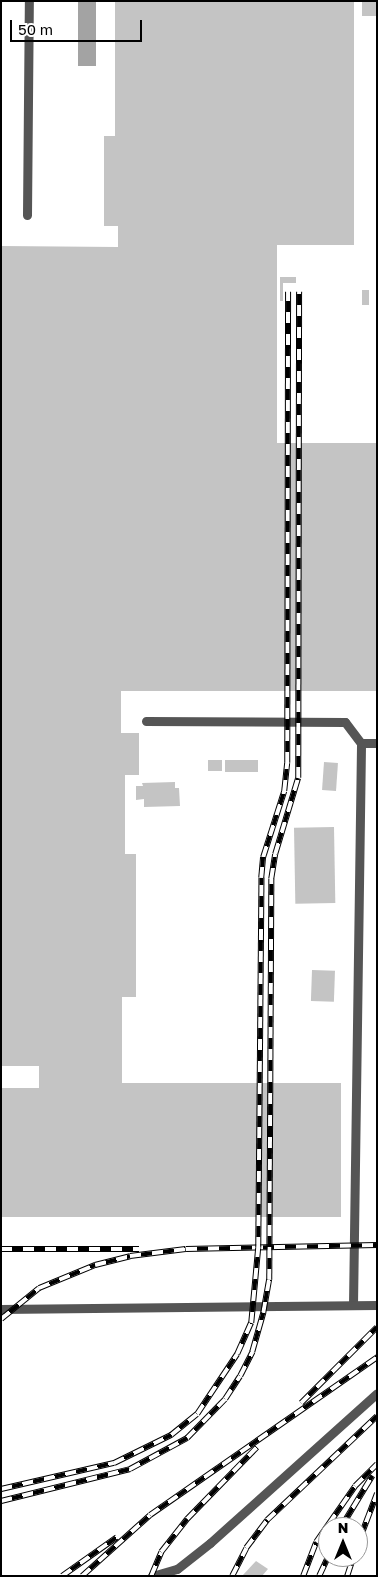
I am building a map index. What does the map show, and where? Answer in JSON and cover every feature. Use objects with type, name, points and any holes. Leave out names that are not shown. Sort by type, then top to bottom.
[{"type":"lane","points":[[27,215],[29,1]]},
{"type":"lane","points":[[146,721],[345,722],[361,742],[353,1305]]},
{"type":"lane","points":[[361,742],[377,743]]},
{"type":"lane","points":[[1,1309],[377,1305]]},
{"type":"lane","points":[[152,1576],[177,1568],[210,1543],[377,1393]]},
{"type":"shaded area","points":[[78,1],[96,1],[96,66],[78,66]]},
{"type":"building","points":[[115,1],[354,1],[354,245],[277,245],[277,443],[377,443],[377,691],[121,691],[121,733],[139,733],[139,775],[125,775],[125,854],[136,854],[136,997],[122,997],[122,1083],[341,1083],[341,1217],[1,1217],[1,1088],[39,1088],[39,1066],[1,1066],[1,246],[118,247],[118,226],[104,226],[104,136],[115,136]]},
{"type":"building","points":[[362,1],[377,1],[377,16],[362,16]]},
{"type":"building","points":[[280,277],[296,277],[296,283],[283,283],[283,301],[280,301]]},
{"type":"building","points":[[362,290],[369,290],[369,305],[362,305]]},
{"type":"building","points":[[208,760],[222,760],[222,771],[208,771]]},
{"type":"building","points":[[225,760],[258,760],[258,772],[225,772]]},
{"type":"building","points":[[324,762],[338,763],[336,791],[322,790]]},
{"type":"building","points":[[175,782],[175,788],[179,788],[180,806],[144,807],[144,799],[136,800],[136,786],[143,786],[142,783]]},
{"type":"building","points":[[334,827],[335,903],[295,904],[294,828]]},
{"type":"building","points":[[312,970],[335,971],[334,1002],[311,1001]]},
{"type":"building","points":[[256,1561],[268,1569],[262,1576],[242,1576]]},
{"type":"railway","points":[[1,1489],[114,1463],[171,1435],[197,1414],[237,1354],[251,1323],[258,1248],[261,878],[263,857],[284,791],[287,763],[288,292]]},
{"type":"railway","points":[[1,1501],[130,1469],[187,1438],[225,1399],[240,1376],[252,1352],[263,1313],[269,1280],[271,879],[275,854],[298,778],[299,292]]},
{"type":"railway","points":[[1,1319],[39,1288],[95,1265],[130,1256],[186,1249],[377,1245]]},
{"type":"railway","points":[[1,1249],[139,1249]]},
{"type":"railway","points":[[301,1403],[377,1327]]},
{"type":"railway","points":[[82,1576],[150,1515],[377,1357]]},
{"type":"railway","points":[[232,1576],[246,1548],[267,1520],[377,1416]]},
{"type":"railway","points":[[151,1576],[161,1552],[187,1519],[257,1447]]},
{"type":"railway","points":[[303,1576],[316,1542],[355,1486],[377,1464]]},
{"type":"railway","points":[[347,1517],[372,1476]]},
{"type":"railway","points":[[368,1517],[377,1493]]},
{"type":"railway","points":[[62,1576],[117,1537]]},
{"type":"railway","points":[[319,1576],[323,1567]]},
{"type":"railway","points":[[347,1576],[350,1567]]}]
